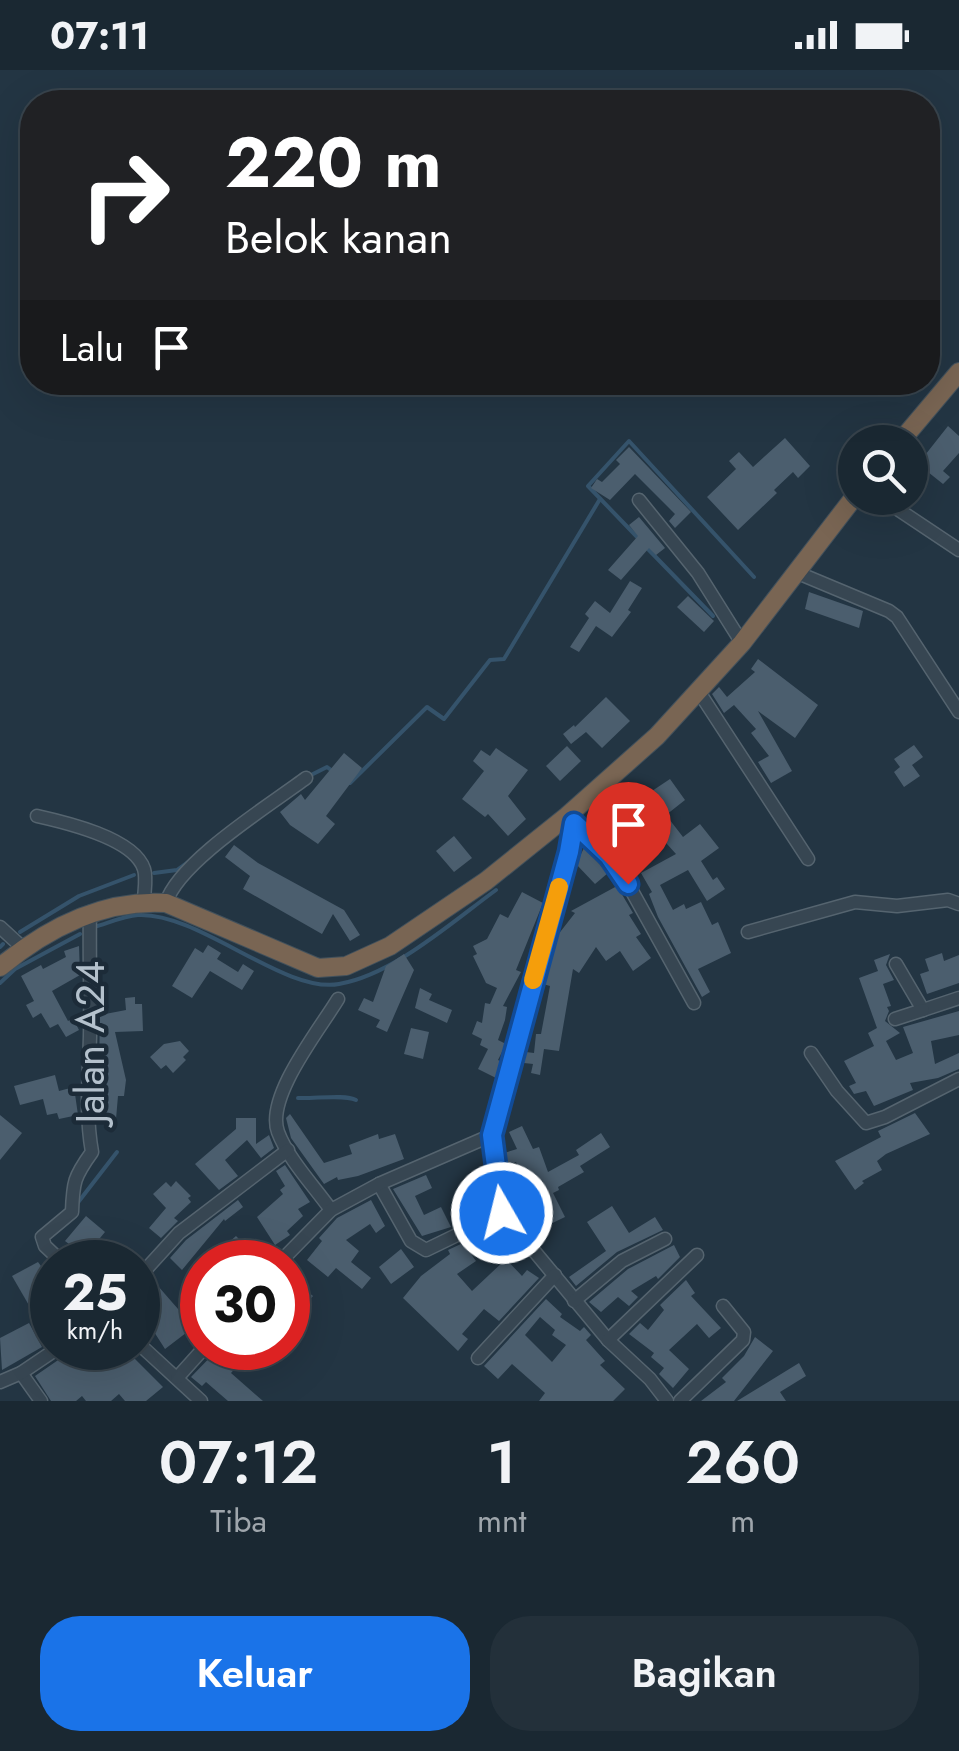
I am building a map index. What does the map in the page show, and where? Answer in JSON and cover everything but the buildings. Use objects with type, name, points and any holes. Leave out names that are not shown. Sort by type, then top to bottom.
[{"type":"highway","points":[[940,395],[959,372]]},
{"type":"highway","points":[[914,425],[940,395]]},
{"type":"highway","points":[[0,967],[90,912],[144,902],[166,903],[311,967],[346,966],[390,946],[570,819],[657,736],[742,643],[841,515]]},
{"type":"street","points":[[639,500],[698,573],[742,643]]},
{"type":"street","points":[[906,515],[959,550]]},
{"type":"street","points":[[798,572],[898,617],[959,712]]},
{"type":"street","points":[[699,692],[808,858]]},
{"type":"street","points":[[166,903],[168,893],[193,862],[306,778]]},
{"type":"street","points":[[37,816],[74,825],[118,843],[134,855],[144,869],[144,902]]},
{"type":"street","points":[[570,819],[609,856],[628,884],[694,1003]]},
{"type":"street","points":[[570,819],[569,852],[492,1135],[502,1213],[514,1234],[556,1274],[574,1302],[667,1401]]},
{"type":"street","points":[[748,932],[855,902],[897,906],[948,900],[959,904]]},
{"type":"street","name":"Jalan A24","points":[[43,1240],[72,1212],[70,1190],[92,1152],[87,1133],[86,1092],[90,912]]},
{"type":"street","points":[[0,928],[24,949]]},
{"type":"street","points":[[896,964],[923,1010]]},
{"type":"street","points":[[895,1019],[959,998]]},
{"type":"street","points":[[331,1210],[288,1150],[276,1122],[284,1085],[338,999]]},
{"type":"street","points":[[811,1054],[866,1122],[886,1117],[959,1079]]},
{"type":"street","points":[[302,1240],[331,1210],[378,1184],[492,1135]]},
{"type":"street","points":[[160,1253],[178,1233],[288,1150]]},
{"type":"street","points":[[378,1184],[411,1241],[426,1250],[502,1213]]},
{"type":"street","points":[[574,1302],[622,1262],[665,1239]]},
{"type":"street","points":[[608,1340],[696,1255]]},
{"type":"street","points":[[478,1358],[556,1274]]},
{"type":"street","points":[[680,1401],[743,1340],[744,1332],[723,1306]]},
{"type":"street","points":[[160,1362],[201,1401]]},
{"type":"street","points":[[0,1382],[30,1367]]},
{"type":"street","points":[[177,1378],[184,1370]]},
{"type":"street","points":[[21,1373],[40,1401]]},
{"type":"waterway","points":[[640,540],[588,486],[629,441],[754,577]]},
{"type":"waterway","points":[[350,783],[427,707],[444,719],[490,660],[504,659],[600,499]]},
{"type":"waterway","points":[[646,547],[713,616]]},
{"type":"waterway","points":[[309,776],[327,767],[331,770]]},
{"type":"waterway","points":[[154,873],[177,870],[188,862]]},
{"type":"waterway","points":[[20,932],[79,896],[134,875]]},
{"type":"waterway","points":[[94,927],[138,915],[162,918],[214,938],[293,977],[317,984],[339,984],[401,959],[496,890]]},
{"type":"waterway","points":[[0,983],[15,969],[80,934]]},
{"type":"waterway","points":[[0,947],[3,944]]},
{"type":"waterway","points":[[298,1098],[356,1100]]},
{"type":"waterway","points":[[76,1205],[117,1152]]},
{"type":"slow traffic","points":[[533,980],[559,887]]},
{"type":"route","points":[[502,1213],[492,1135],[574,823],[609,856],[628,884]]}]
